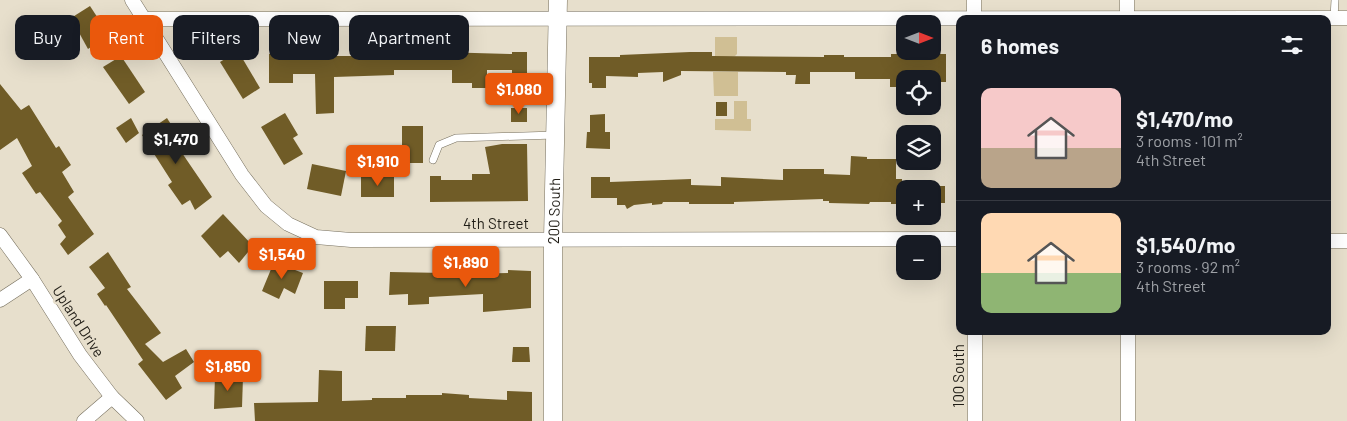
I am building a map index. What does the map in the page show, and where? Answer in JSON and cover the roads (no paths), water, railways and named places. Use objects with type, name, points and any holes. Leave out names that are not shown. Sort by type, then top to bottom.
[{"type":"street","name":"4th Street","points":[[132,0],[141,15]]},
{"type":"street","name":"200 South","points":[[553,421],[553,239],[558,0]]},
{"type":"street","points":[[974,0],[974,15]]},
{"type":"street","points":[[1127,0],[1127,15]]},
{"type":"street","points":[[163,19],[956,18]]},
{"type":"street","name":"4th Street","points":[[163,51],[242,175],[266,206],[288,224],[316,237],[351,240],[956,239]]},
{"type":"street","name":"Upland Drive","points":[[0,235],[32,279],[80,355],[112,397],[137,421]]},
{"type":"street","points":[[1331,241],[1347,241]]},
{"type":"street","points":[[0,300],[32,279]]},
{"type":"street","name":"100 South","points":[[974,335],[974,421]]},
{"type":"street","points":[[1128,335],[1128,421]]},
{"type":"street","points":[[84,421],[112,397]]},
{"type":"lane","points":[[1334,0],[1341,18]]},
{"type":"lane","points":[[433,160],[439,145],[456,138],[555,135]]}]
